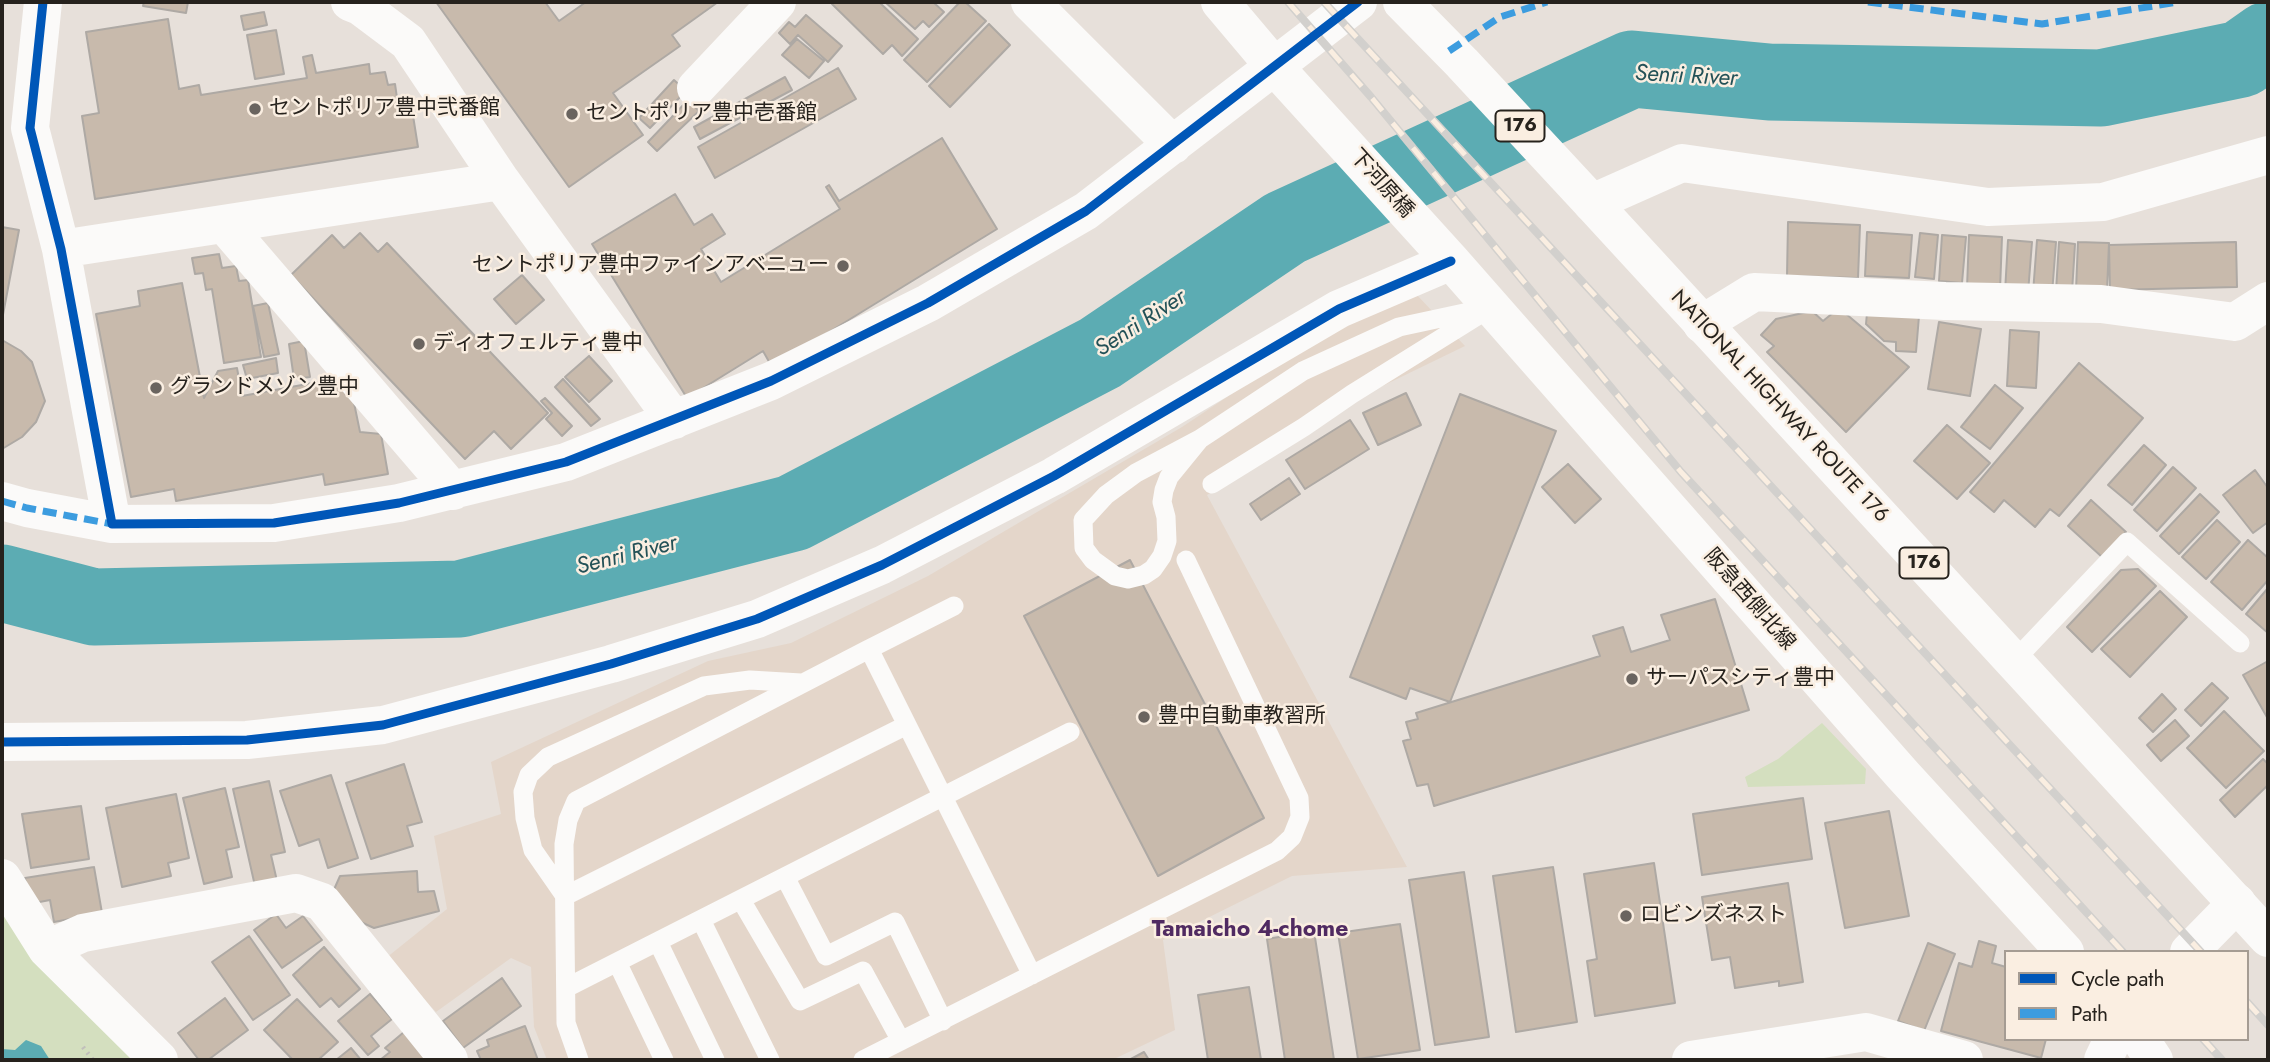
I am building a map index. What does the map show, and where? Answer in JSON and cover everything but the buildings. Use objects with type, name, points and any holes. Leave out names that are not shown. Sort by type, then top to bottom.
[{"type":"main road","points":[[43,2],[30,128],[61,249],[112,524]]},
{"type":"main road","points":[[350,2],[360,6],[408,41],[501,181],[674,421]]},
{"type":"main road","points":[[696,88],[777,2]]},
{"type":"main road","points":[[1030,2],[1173,145]]},
{"type":"main road","points":[[1220,2],[1274,66]]},
{"type":"main road","points":[[2,501],[27,509],[112,524],[274,523],[400,503],[566,463],[771,381],[928,303],[1086,211],[1358,2]]},
{"type":"main road","name":"NATIONAL HIGHWAY ROUTE 176","points":[[1402,2],[1462,63],[2268,938]]},
{"type":"main road","name":"下河原橋","points":[[1274,66],[1443,253]]},
{"type":"main road","points":[[1585,197],[1682,163],[1988,207],[2103,202],[2268,155]]},
{"type":"main road","points":[[61,249],[501,181]]},
{"type":"main road","points":[[224,224],[453,491]]},
{"type":"main road","points":[[2,742],[247,740],[383,725],[611,664],[757,619],[895,559],[1054,476],[1339,309],[1443,253]]},
{"type":"main road","name":"阪急西側北線","points":[[1443,253],[1902,774],[2063,950]]},
{"type":"main road","points":[[1702,324],[1754,292],[1945,301],[2101,304],[2235,322],[2268,301]]},
{"type":"main road","points":[[2,878],[47,949],[159,1060]]},
{"type":"main road","points":[[47,949],[83,933],[296,893],[322,902],[449,1060]]},
{"type":"main road","points":[[2191,950],[2237,903]]},
{"type":"main road","points":[[1691,1060],[1866,1032],[1964,1060]]},
{"type":"main road","points":[[2103,1060],[2112,1041]]},
{"type":"main road","points":[[2141,1041],[2154,1060]]},
{"type":"lane","points":[[1200,439],[1169,477],[1164,490],[1167,541],[1162,556],[1153,569],[1144,575],[1128,579],[1115,576],[1093,560],[1084,548],[1083,520],[1106,495],[1136,473],[1200,439],[1303,371],[1399,327],[1492,307]]},
{"type":"lane","points":[[1212,484],[1492,307]]},
{"type":"lane","points":[[2014,661],[2127,542],[2240,643]]},
{"type":"lane","points":[[863,1060],[1277,851],[1292,838],[1300,817],[1299,798],[1185,560]]},
{"type":"lane","points":[[579,1060],[566,1023],[564,844],[568,820],[576,801],[954,606]]},
{"type":"lane","points":[[869,649],[1032,975]]},
{"type":"lane","points":[[565,896],[533,850],[525,818],[523,792],[529,775],[548,757],[704,687],[750,681],[802,683]]},
{"type":"lane","points":[[565,896],[907,725]]},
{"type":"lane","points":[[566,989],[1070,732]]},
{"type":"lane","points":[[785,877],[826,956],[895,922],[943,1021]]},
{"type":"lane","points":[[741,900],[800,1001],[863,971],[901,1041]]},
{"type":"lane","points":[[701,920],[770,1060]]},
{"type":"lane","points":[[658,942],[715,1060]]},
{"type":"lane","points":[[617,962],[664,1060]]},
{"type":"shaded area","name":"豊中自動車教習所","points":[[1417,295],[1465,346],[1366,394],[1207,495],[1407,867],[1292,876],[1163,940],[1175,1030],[1112,1060],[547,1060],[534,1027],[531,967],[511,958],[436,1012],[386,958],[447,909],[434,836],[501,814],[491,762],[708,661],[791,643],[928,576],[1182,427],[1314,339]]},
{"type":"green space","points":[[1822,723],[1866,769],[1865,784],[1748,787],[1745,777],[1778,759]]},
{"type":"green space","points":[[2,909],[138,1060],[2,1060]]},
{"type":"water","points":[[26,1040],[41,1046],[50,1060],[2,1060],[2,1049],[15,1050]]},
{"type":"waterway","name":"Senri River","points":[[2,583],[94,607],[460,599],[793,513],[1100,353],[1285,228],[1632,69],[1769,82],[2101,88],[2241,59],[2268,40]]},
{"type":"railway","points":[[1288,2],[1371,97],[1681,472],[2121,950]]},
{"type":"railway","points":[[1324,2],[2199,950]]},
{"type":"railway","points":[[2249,1004],[2268,1025]]},
{"type":"railway","points":[[2205,1041],[2222,1060]]},
{"type":"marked path","points":[[1449,51],[1500,17],[1547,2]]},
{"type":"marked path","points":[[1868,2],[2042,24],[2178,2]]},
{"type":"marked path","points":[[2,501],[112,524]]},
{"type":"cycle path","points":[[43,2],[30,128],[61,249],[112,524],[274,523],[399,503],[566,462],[771,381],[928,303],[1086,211],[1358,2]]},
{"type":"cycle path","points":[[2,742],[247,740],[383,725],[611,664],[757,619],[882,565],[1054,476],[1339,309],[1451,261]]},
{"type":"place","name":"セントポリア豊中弐番館","points":[[255,109]]},
{"type":"place","name":"セントポリア豊中壱番館","points":[[572,114]]},
{"type":"place","name":"セントポリア豊中ファインアベニュー","points":[[843,266]]},
{"type":"place","name":"ディオフェルティ豊中","points":[[419,344]]},
{"type":"place","name":"グランドメゾン豊中","points":[[156,388]]},
{"type":"place","name":"サーパスシティ豊中","points":[[1632,679]]},
{"type":"place","name":"豊中自動車教習所","points":[[1144,717]]},
{"type":"place","name":"ロビンズネスト","points":[[1626,916]]},
{"type":"district","name":"Tamaicho 4-chome","points":[[1250,930]]}]
